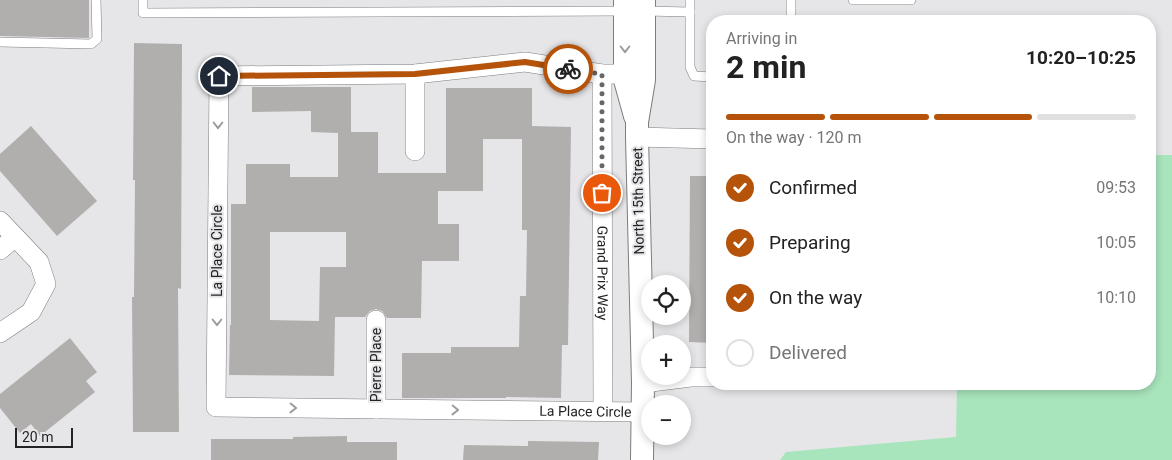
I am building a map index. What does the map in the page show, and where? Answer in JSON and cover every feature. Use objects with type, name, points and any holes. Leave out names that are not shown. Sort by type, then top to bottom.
[{"type":"street","name":"North 15th Street","points":[[635,5],[625,80],[637,129]]},
{"type":"street","name":"North 15th Street","points":[[635,5],[644,80],[637,129],[642,335]]},
{"type":"street","name":"La Place Circle","points":[[625,74],[602,74],[525,62],[415,74],[219,76],[216,408],[641,412]]},
{"type":"street","points":[[415,74],[415,151]]},
{"type":"street","name":"Grand Prix Way","points":[[602,74],[602,411]]},
{"type":"street","points":[[637,129],[706,138]]},
{"type":"street","points":[[0,221],[38,262],[46,284],[31,312],[0,333]]},
{"type":"street","points":[[0,250],[15,237]]},
{"type":"street","name":"Pierre Place","points":[[376,320],[376,409]]},
{"type":"street","points":[[691,377],[706,377]]},
{"type":"street","name":"North 15th Street","points":[[642,445],[642,460]]},
{"type":"lane","points":[[0,42],[91,44],[97,39],[96,0]]},
{"type":"lane","points":[[143,0],[143,13],[597,11],[635,5],[690,12]]},
{"type":"lane","points":[[597,11],[598,0]]},
{"type":"lane","points":[[690,0],[690,67],[694,76],[706,77]]},
{"type":"lane","points":[[791,0],[791,15]]},
{"type":"lane","points":[[854,0],[911,0]]},
{"type":"green space","points":[[1156,155],[1172,155],[1172,460],[780,460],[786,452],[956,437],[957,390],[1156,390]]},
{"type":"building","points":[[0,0],[89,0],[89,38],[0,36]]},
{"type":"building","points":[[134,43],[182,44],[181,289],[178,288],[179,432],[133,432]]},
{"type":"building","points":[[252,87],[351,87],[351,132],[378,132],[378,173],[446,173],[446,88],[532,88],[532,126],[571,127],[568,345],[562,345],[561,398],[402,398],[402,353],[451,353],[451,347],[519,347],[520,296],[526,296],[527,230],[522,230],[522,139],[483,139],[483,191],[438,191],[438,224],[459,224],[459,261],[422,261],[421,318],[387,318],[382,311],[376,309],[370,311],[365,317],[335,317],[334,376],[229,375],[231,204],[246,204],[246,164],[290,164],[290,177],[338,177],[338,133],[311,132],[311,111],[252,112]],"holes":[[[270,232],[346,232],[346,267],[320,267],[319,321],[270,320]]]},
{"type":"building","points":[[31,126],[97,201],[57,236],[0,171],[0,154]]},
{"type":"building","points":[[690,176],[706,176],[706,343],[691,342],[691,335],[689,335],[689,325],[691,325]]},
{"type":"building","points":[[70,338],[97,372],[86,381],[95,392],[40,436],[31,424],[20,433],[0,408],[0,394]]},
{"type":"building","points":[[347,436],[347,442],[397,442],[397,460],[211,460],[211,439],[293,439],[293,437]]},
{"type":"building","points":[[528,441],[599,442],[598,460],[463,460],[464,445],[528,446]]},
{"type":"way so far","points":[[568,69],[602,74],[602,193]]},
{"type":"route","points":[[219,76],[415,74],[525,62],[568,69]]}]
